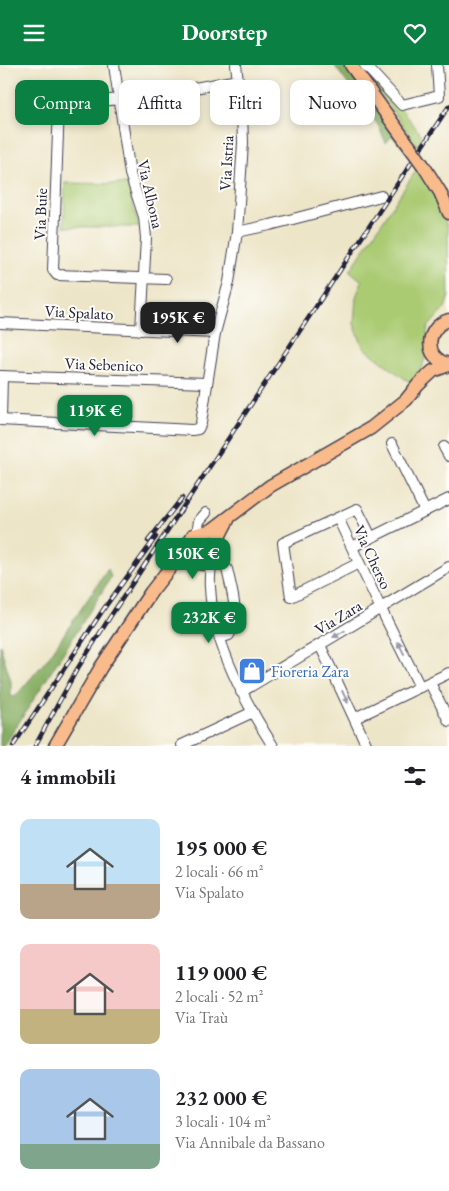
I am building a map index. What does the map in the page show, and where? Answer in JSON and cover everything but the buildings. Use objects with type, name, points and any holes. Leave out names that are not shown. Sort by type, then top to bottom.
[{"type":"main road","points":[[351,65],[424,165],[440,192],[449,213]]},
{"type":"main road","points":[[418,385],[428,364],[431,336],[437,325],[447,318]]},
{"type":"main road","points":[[431,349],[439,360],[449,364]]},
{"type":"main road","points":[[55,746],[101,667],[151,591],[187,546],[190,538],[229,518],[270,486],[370,428],[406,400],[433,371],[449,364]]},
{"type":"main road","points":[[168,570],[184,562],[201,561],[217,553],[217,543],[229,518]]},
{"type":"main road","points":[[202,533],[215,538],[217,543]]},
{"type":"main road","points":[[187,546],[187,552],[201,561]]},
{"type":"street","name":"Via Albona","points":[[114,65],[119,99]]},
{"type":"street","name":"Via Istria","points":[[236,65],[238,80]]},
{"type":"street","points":[[365,65],[402,105],[439,96],[437,65]]},
{"type":"street","name":"Via Buie","points":[[119,99],[58,105],[53,269],[57,275],[166,279]]},
{"type":"street","name":"Via Albona","points":[[123,125],[130,174],[144,217],[146,238],[142,278],[141,330]]},
{"type":"street","name":"Via Istria","points":[[1,420],[198,429],[201,423],[216,333],[229,282],[237,232],[242,125]]},
{"type":"street","points":[[237,232],[381,196]]},
{"type":"street","name":"Via Spalato","points":[[0,323],[216,333]]},
{"type":"street","points":[[1,376],[1,420]]},
{"type":"street","name":"Via Sebenico","points":[[1,376],[207,383]]},
{"type":"street","points":[[392,444],[425,511]]},
{"type":"street","points":[[352,547],[449,499]]},
{"type":"street","points":[[360,563],[291,597],[283,543],[357,509],[371,537]]},
{"type":"street","points":[[202,533],[199,521],[206,513]]},
{"type":"street","name":"Via Cherso","points":[[338,518],[381,609],[425,685],[449,721]]},
{"type":"street","points":[[201,561],[210,587],[220,638],[241,691],[269,745]]},
{"type":"street","name":"Via Zara","points":[[241,691],[449,567]]},
{"type":"street","points":[[220,638],[229,635],[234,628],[233,600],[227,569]]},
{"type":"street","points":[[320,645],[368,746]]},
{"type":"street","points":[[355,718],[449,673]]},
{"type":"street","points":[[182,745],[253,712]]},
{"type":"green space","points":[[334,65],[346,65],[357,80],[345,80]]},
{"type":"green space","points":[[360,65],[374,80],[371,80]]},
{"type":"green space","points":[[375,81],[401,109],[422,136],[418,147],[375,86]]},
{"type":"green space","points":[[375,106],[412,158],[392,136],[386,143],[375,121]]},
{"type":"green space","points":[[419,166],[440,206],[448,229],[449,296],[445,308],[428,327],[427,350],[423,365],[411,383],[363,347],[354,324],[356,297],[362,281],[350,271]]},
{"type":"green space","points":[[65,183],[127,184],[139,227],[64,227]]},
{"type":"green space","points":[[203,538],[210,541],[213,548],[210,555],[203,558],[196,555],[193,548],[196,541]]},
{"type":"green space","points":[[108,569],[111,577],[4,746],[0,746],[0,645],[11,681],[11,696],[15,697],[48,658]]},
{"type":"railway","points":[[35,746],[76,671],[110,617],[449,106]]},
{"type":"railway","points":[[148,541],[182,498]]},
{"type":"railway","points":[[13,746],[105,607],[156,537]]},
{"type":"place","name":"Fioreria Zara","points":[[252,671]]}]
